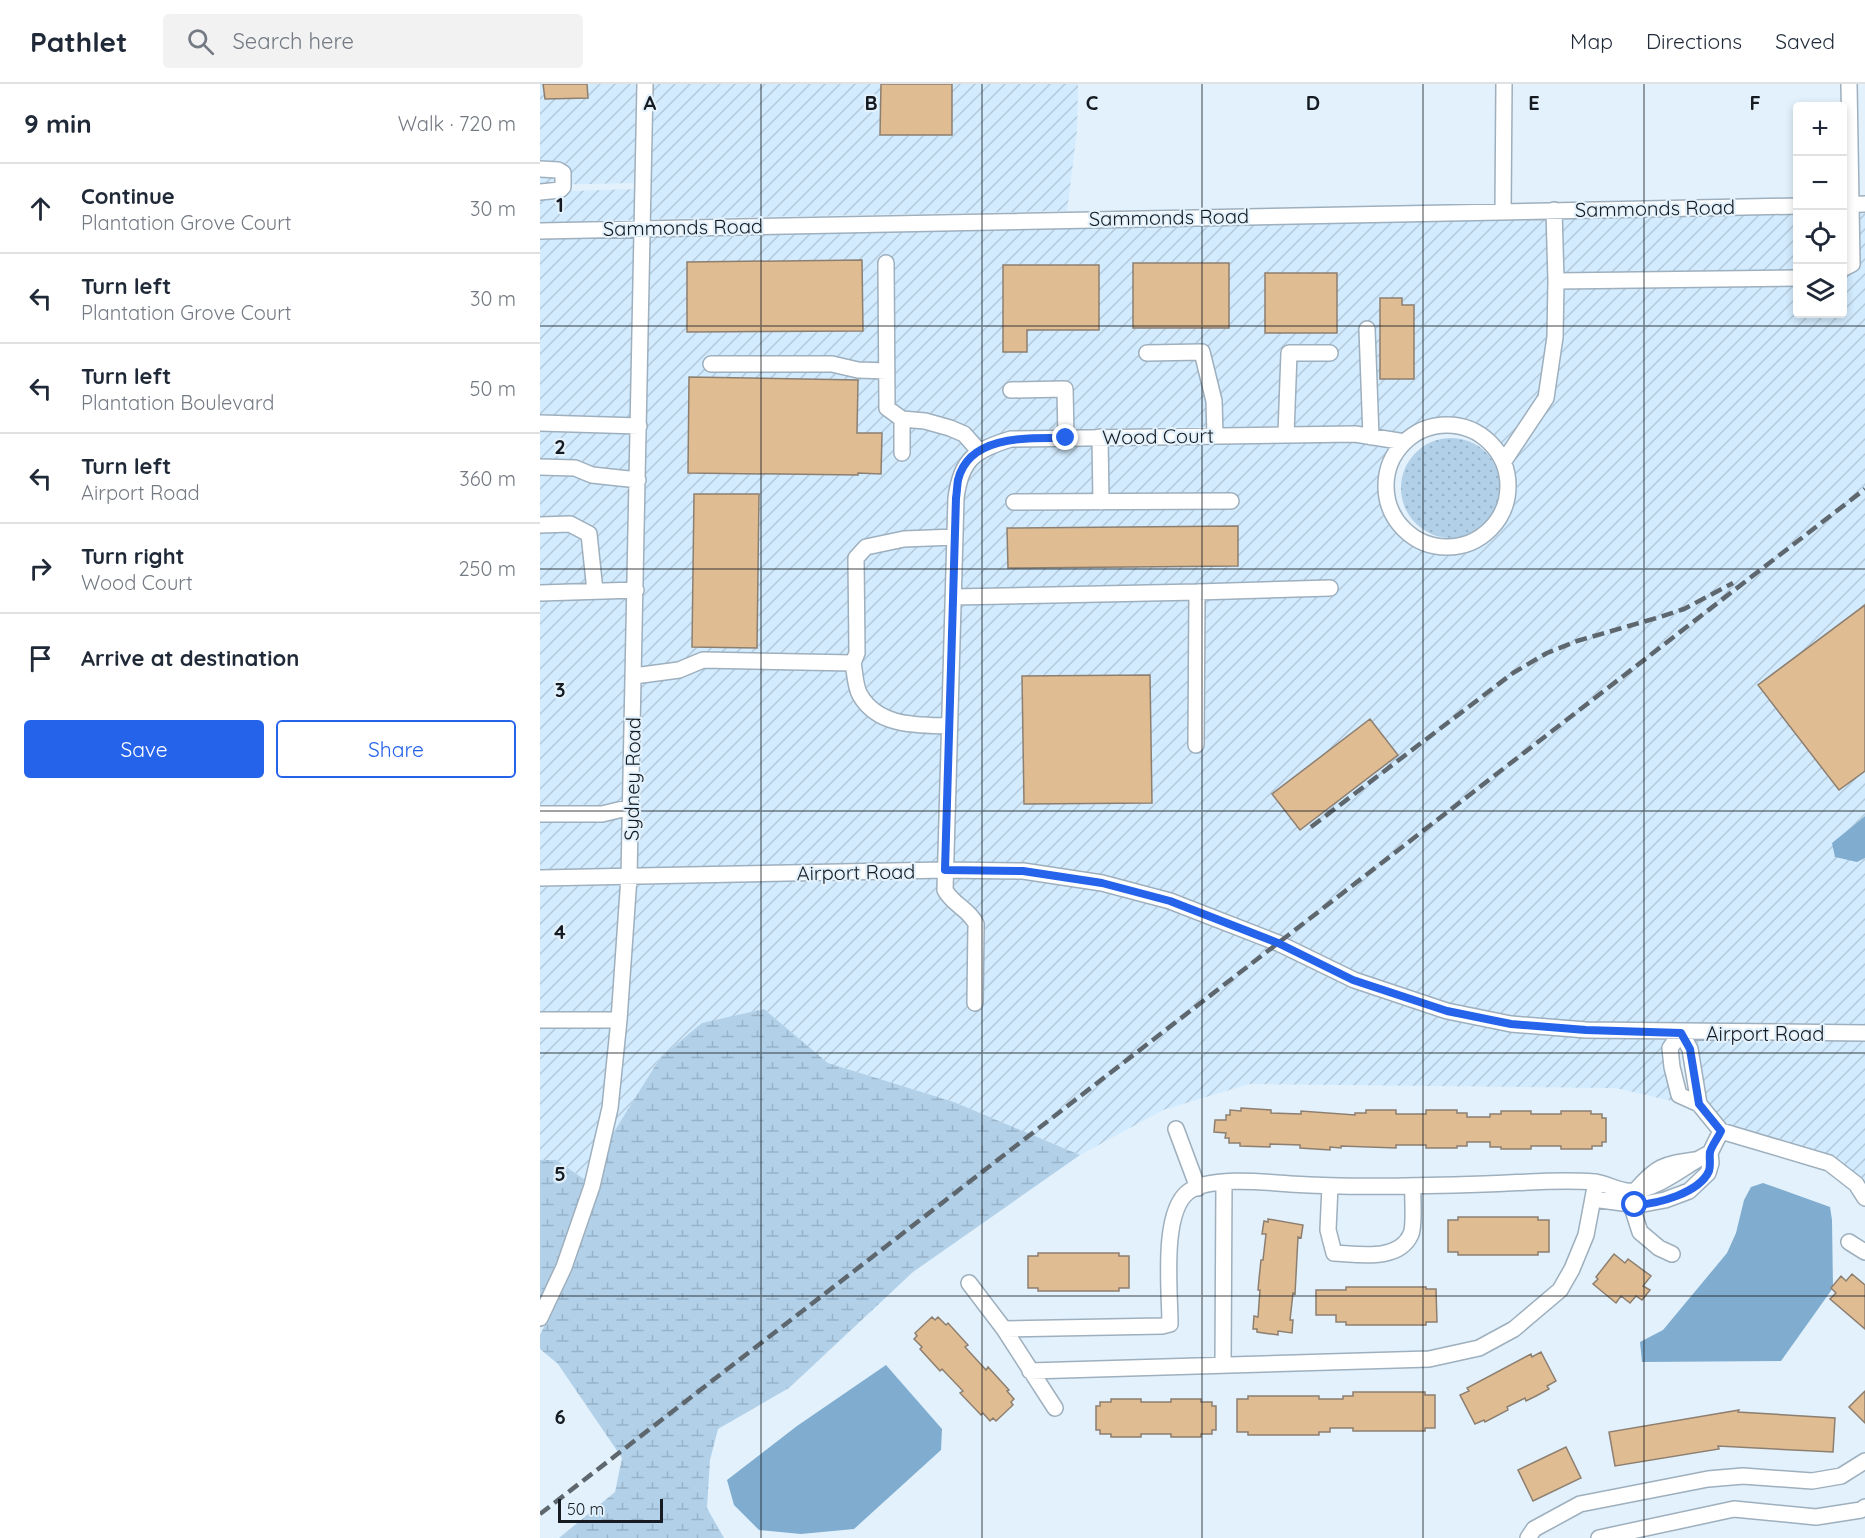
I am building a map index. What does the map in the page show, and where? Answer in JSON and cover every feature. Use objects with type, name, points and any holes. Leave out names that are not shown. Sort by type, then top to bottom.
[{"type":"street","name":"Sydney Road","points":[[540,1318],[564,1267],[592,1186],[610,1108],[619,1020],[629,877],[631,807],[645,84]]},
{"type":"street","points":[[1503,211],[1504,84]]},
{"type":"street","points":[[1850,84],[1853,267]]},
{"type":"street","points":[[540,170],[558,170],[563,173],[560,190],[540,192]]},
{"type":"street","name":"Sammonds Road","points":[[540,231],[643,227],[1793,206]]},
{"type":"street","points":[[1504,461],[1546,398],[1555,337],[1554,210]]},
{"type":"street","points":[[886,263],[887,408],[902,419],[925,421],[964,434],[980,452]]},
{"type":"street","points":[[1556,281],[1793,278]]},
{"type":"street","points":[[1367,329],[1371,436]]},
{"type":"street","points":[[1147,353],[1202,352],[1214,401],[1215,435]]},
{"type":"street","points":[[1286,434],[1288,354],[1330,353]]},
{"type":"street","points":[[711,364],[831,364],[858,370],[887,371]]},
{"type":"street","points":[[1011,390],[1065,389],[1066,438]]},
{"type":"street","points":[[902,419],[902,453]]},
{"type":"street","points":[[540,423],[639,426]]},
{"type":"street","points":[[1440,425],[1459,426],[1478,433],[1493,445],[1504,461],[1509,481],[1507,501],[1499,520],[1485,535],[1466,545],[1446,548],[1426,544],[1408,534],[1394,518],[1387,499],[1386,478],[1393,458],[1405,442],[1421,431],[1440,425]]},
{"type":"street","name":"Wood Court","points":[[975,1003],[976,924],[970,914],[951,900],[945,890],[955,537],[959,478],[969,460],[987,447],[1011,439],[1355,434],[1405,442]]},
{"type":"street","points":[[1100,437],[1101,502]]},
{"type":"street","points":[[540,467],[575,468],[592,475],[638,480]]},
{"type":"street","points":[[1014,502],[1231,501]]},
{"type":"street","points":[[540,525],[570,524],[589,534],[595,591]]},
{"type":"street","points":[[949,726],[900,724],[874,711],[859,695],[853,663],[857,653],[856,558],[866,547],[904,539],[955,537]]},
{"type":"street","points":[[953,597],[1330,588]]},
{"type":"street","points":[[540,593],[636,590]]},
{"type":"street","points":[[1196,745],[1197,592]]},
{"type":"street","points":[[634,676],[679,670],[703,660],[853,663]]},
{"type":"street","points":[[540,814],[602,814],[631,807]]},
{"type":"street","name":"Airport Road","points":[[540,878],[945,870],[1023,871],[1102,883],[1170,901],[1278,943],[1353,980],[1447,1011],[1511,1024],[1586,1030],[1681,1033],[1865,1033]]},
{"type":"street","points":[[540,1020],[619,1020]]},
{"type":"street","points":[[1681,1033],[1670,1048],[1679,1095],[1699,1104],[1721,1131],[1830,1164],[1856,1184],[1865,1198]]},
{"type":"street","points":[[1176,1129],[1198,1188]]},
{"type":"street","points":[[1593,1199],[1665,1200],[1689,1191],[1708,1173],[1710,1158],[1721,1131]]},
{"type":"street","points":[[1634,1200],[1687,1168],[1695,1160],[1710,1158]]},
{"type":"street","points":[[1004,1329],[1162,1326],[1170,1323],[1169,1234],[1176,1211],[1188,1192],[1214,1183],[1250,1181],[1330,1186],[1413,1186],[1596,1182],[1620,1190],[1634,1200],[1640,1232],[1659,1248],[1672,1254]]},
{"type":"street","points":[[1223,1365],[1224,1182]]},
{"type":"street","points":[[1030,1371],[1430,1359],[1479,1348],[1514,1329],[1560,1290],[1572,1269],[1586,1235],[1596,1182]]},
{"type":"street","points":[[1330,1186],[1328,1230],[1334,1253],[1376,1255],[1400,1249],[1412,1233],[1413,1186]]},
{"type":"street","points":[[1849,1242],[1865,1252]]},
{"type":"street","points":[[969,1283],[1004,1329],[1055,1408]]},
{"type":"street","points":[[1528,1538],[1534,1529],[1580,1504],[1708,1479],[1743,1476],[1812,1481],[1841,1476],[1865,1461]]},
{"type":"street","points":[[1599,1538],[1734,1509],[1816,1517],[1861,1510],[1865,1507]]},
{"type":"shaded area","points":[[540,84],[636,84],[634,183],[540,185]]},
{"type":"shaded area","points":[[653,84],[1078,84],[1077,130],[1067,211],[651,219]]},
{"type":"shaded area","points":[[637,189],[636,220],[540,223],[540,192]]},
{"type":"shaded area","points":[[1847,213],[1865,213],[1865,816],[1832,843],[1857,862],[1865,858],[1865,1025],[1586,1022],[1512,1016],[1449,1003],[1356,972],[1281,935],[1172,893],[1103,875],[1024,863],[953,862],[963,499],[966,481],[974,466],[990,454],[1012,447],[1354,442],[1391,448],[1379,478],[1380,502],[1388,521],[1405,541],[1425,552],[1447,556],[1470,552],[1490,541],[1505,524],[1515,502],[1516,479],[1510,456],[1497,438],[1482,426],[1459,418],[1438,417],[1419,423],[1403,433],[1355,426],[1011,430],[983,440],[963,455],[953,473],[949,497],[938,862],[637,869],[650,235],[1793,214],[1793,318],[1847,318]]},
{"type":"shaded area","points":[[636,236],[622,869],[540,870],[540,239]]},
{"type":"shaded area","points":[[1865,816],[1865,858],[1857,862],[1835,857],[1832,843]]},
{"type":"shaded area","points":[[945,878],[1023,880],[1101,891],[1168,908],[1276,951],[1351,987],[1446,1019],[1511,1032],[1586,1038],[1667,1040],[1663,1049],[1664,1068],[1672,1097],[1676,1102],[1616,1088],[1249,1084],[1163,1110],[1080,1155],[954,1102],[828,1063],[764,1009],[702,1024],[660,1058],[610,1138],[626,1023],[636,885]]},
{"type":"shaded area","points":[[622,885],[612,1021],[602,1107],[585,1180],[556,1160],[540,1160],[540,887]]},
{"type":"shaded area","points":[[1694,1041],[1865,1041],[1865,1184],[1834,1157],[1725,1124],[1706,1100]]},
{"type":"shaded area","points":[[1763,1183],[1830,1207],[1833,1288],[1781,1361],[1642,1362],[1640,1342],[1663,1330],[1727,1253],[1736,1233],[1744,1200],[1751,1187]]},
{"type":"shaded area","points":[[886,1365],[942,1429],[941,1450],[854,1529],[801,1534],[759,1530],[734,1505],[727,1480],[797,1426]]},
{"type":"green space","points":[[1451,438],[1470,442],[1486,453],[1497,469],[1501,488],[1497,507],[1486,523],[1470,534],[1451,538],[1432,534],[1416,523],[1405,507],[1401,488],[1405,469],[1416,453],[1432,442]]},
{"type":"green space","points":[[764,1009],[828,1063],[954,1102],[1080,1155],[913,1272],[789,1388],[718,1429],[710,1460],[707,1508],[724,1538],[559,1538],[615,1492],[622,1458],[558,1364],[540,1349],[540,1335],[571,1270],[599,1189],[610,1138],[660,1058],[702,1023]]},
{"type":"green space","points":[[540,1160],[556,1160],[584,1179],[587,1176],[557,1264],[540,1300]]},
{"type":"building","points":[[543,84],[587,84],[588,98],[545,99]]},
{"type":"building","points":[[881,84],[952,84],[952,135],[880,135]]},
{"type":"building","points":[[862,260],[863,331],[687,332],[687,262]]},
{"type":"building","points":[[1133,263],[1229,263],[1229,328],[1133,328]]},
{"type":"building","points":[[1003,265],[1099,265],[1099,330],[1027,330],[1027,352],[1003,352]]},
{"type":"building","points":[[1265,273],[1337,273],[1337,333],[1265,333]]},
{"type":"building","points":[[1380,298],[1402,298],[1402,305],[1414,305],[1414,379],[1380,379]]},
{"type":"building","points":[[689,377],[858,380],[857,433],[882,433],[881,474],[688,473]]},
{"type":"building","points":[[694,494],[759,494],[757,648],[692,647]]},
{"type":"building","points":[[1238,526],[1238,566],[1008,568],[1007,528]]},
{"type":"building","points":[[1865,605],[1865,771],[1839,790],[1758,685]]},
{"type":"building","points":[[1150,675],[1152,803],[1024,804],[1022,676]]},
{"type":"building","points":[[1370,719],[1398,755],[1300,830],[1272,794]]},
{"type":"building","points":[[1241,1108],[1271,1110],[1271,1113],[1301,1114],[1301,1111],[1355,1115],[1355,1113],[1366,1113],[1366,1110],[1396,1110],[1396,1114],[1426,1114],[1426,1110],[1457,1110],[1457,1113],[1467,1113],[1467,1117],[1490,1117],[1490,1114],[1501,1114],[1501,1111],[1561,1114],[1561,1111],[1591,1111],[1591,1114],[1602,1114],[1602,1118],[1606,1118],[1606,1142],[1602,1142],[1602,1146],[1592,1146],[1592,1149],[1531,1146],[1531,1149],[1501,1149],[1501,1147],[1490,1147],[1490,1142],[1467,1142],[1467,1146],[1457,1146],[1457,1148],[1396,1145],[1396,1148],[1341,1146],[1341,1148],[1330,1147],[1330,1150],[1300,1148],[1300,1145],[1240,1146],[1240,1143],[1229,1143],[1229,1138],[1225,1138],[1226,1133],[1214,1132],[1215,1120],[1226,1120],[1226,1115],[1230,1115],[1230,1110],[1241,1111]]},
{"type":"building","points":[[1458,1217],[1538,1217],[1538,1220],[1549,1220],[1549,1252],[1538,1252],[1538,1255],[1458,1255],[1458,1252],[1448,1252],[1448,1220],[1458,1220]]},
{"type":"building","points":[[1268,1219],[1303,1225],[1301,1238],[1298,1237],[1295,1294],[1293,1293],[1290,1320],[1293,1320],[1292,1333],[1278,1331],[1278,1335],[1257,1332],[1257,1329],[1253,1329],[1254,1316],[1258,1317],[1259,1279],[1266,1234],[1262,1234],[1264,1221],[1268,1222]]},
{"type":"building","points":[[1038,1253],[1119,1253],[1119,1256],[1129,1256],[1129,1288],[1119,1288],[1119,1291],[1038,1291],[1038,1288],[1028,1288],[1028,1256],[1038,1256]]},
{"type":"building","points":[[1614,1254],[1625,1263],[1628,1259],[1651,1276],[1643,1286],[1650,1290],[1642,1300],[1636,1296],[1630,1303],[1621,1296],[1616,1303],[1593,1284]]},
{"type":"building","points":[[1852,1274],[1865,1285],[1865,1329],[1830,1299],[1836,1293],[1831,1288],[1841,1276],[1846,1281]]},
{"type":"building","points":[[1346,1287],[1436,1289],[1437,1322],[1426,1322],[1426,1325],[1346,1325],[1346,1322],[1336,1322],[1336,1315],[1316,1315],[1316,1290],[1346,1290]]},
{"type":"building","points":[[932,1317],[935,1320],[938,1317],[946,1325],[948,1323],[968,1345],[965,1347],[1009,1390],[1007,1391],[1014,1399],[1011,1402],[1013,1405],[996,1421],[993,1418],[990,1421],[983,1413],[981,1415],[960,1393],[963,1391],[920,1349],[922,1347],[914,1339],[917,1336],[915,1333]]},
{"type":"building","points":[[1541,1352],[1556,1381],[1547,1386],[1549,1389],[1526,1401],[1525,1398],[1507,1407],[1508,1410],[1485,1422],[1484,1420],[1475,1424],[1460,1395],[1469,1391],[1467,1388],[1531,1354],[1532,1357]]},
{"type":"building","points":[[1865,1391],[1865,1423],[1849,1407]]},
{"type":"building","points":[[1353,1392],[1425,1392],[1425,1395],[1435,1395],[1435,1428],[1425,1428],[1425,1431],[1353,1431],[1353,1428],[1330,1428],[1330,1432],[1319,1432],[1319,1435],[1248,1435],[1248,1432],[1237,1432],[1237,1399],[1248,1399],[1248,1396],[1319,1396],[1319,1399],[1343,1399],[1343,1396],[1353,1396]]},
{"type":"building","points":[[1111,1399],[1171,1402],[1171,1399],[1201,1399],[1201,1402],[1212,1402],[1212,1406],[1216,1406],[1216,1430],[1212,1430],[1212,1434],[1201,1434],[1201,1437],[1141,1434],[1141,1437],[1111,1437],[1111,1434],[1100,1434],[1100,1430],[1096,1430],[1096,1406],[1100,1406],[1100,1402],[1111,1402]]},
{"type":"building","points":[[1739,1410],[1738,1412],[1835,1418],[1833,1452],[1718,1446],[1719,1449],[1615,1466],[1609,1432]]},
{"type":"building","points":[[1566,1447],[1581,1478],[1533,1501],[1518,1470]]},
{"type":"railway","points":[[540,1514],[1865,489]]},
{"type":"railway","points":[[1311,827],[1513,673],[1547,653],[1577,641],[1684,609],[1733,583]]},
{"type":"route","points":[[1066,438],[1011,439],[987,447],[969,460],[959,478],[956,498],[945,870],[1023,871],[1102,883],[1170,901],[1278,943],[1353,980],[1447,1011],[1511,1024],[1586,1030],[1681,1033],[1690,1049],[1699,1104],[1721,1131],[1710,1153],[1711,1164],[1708,1173],[1689,1191],[1665,1200],[1635,1205]]}]
